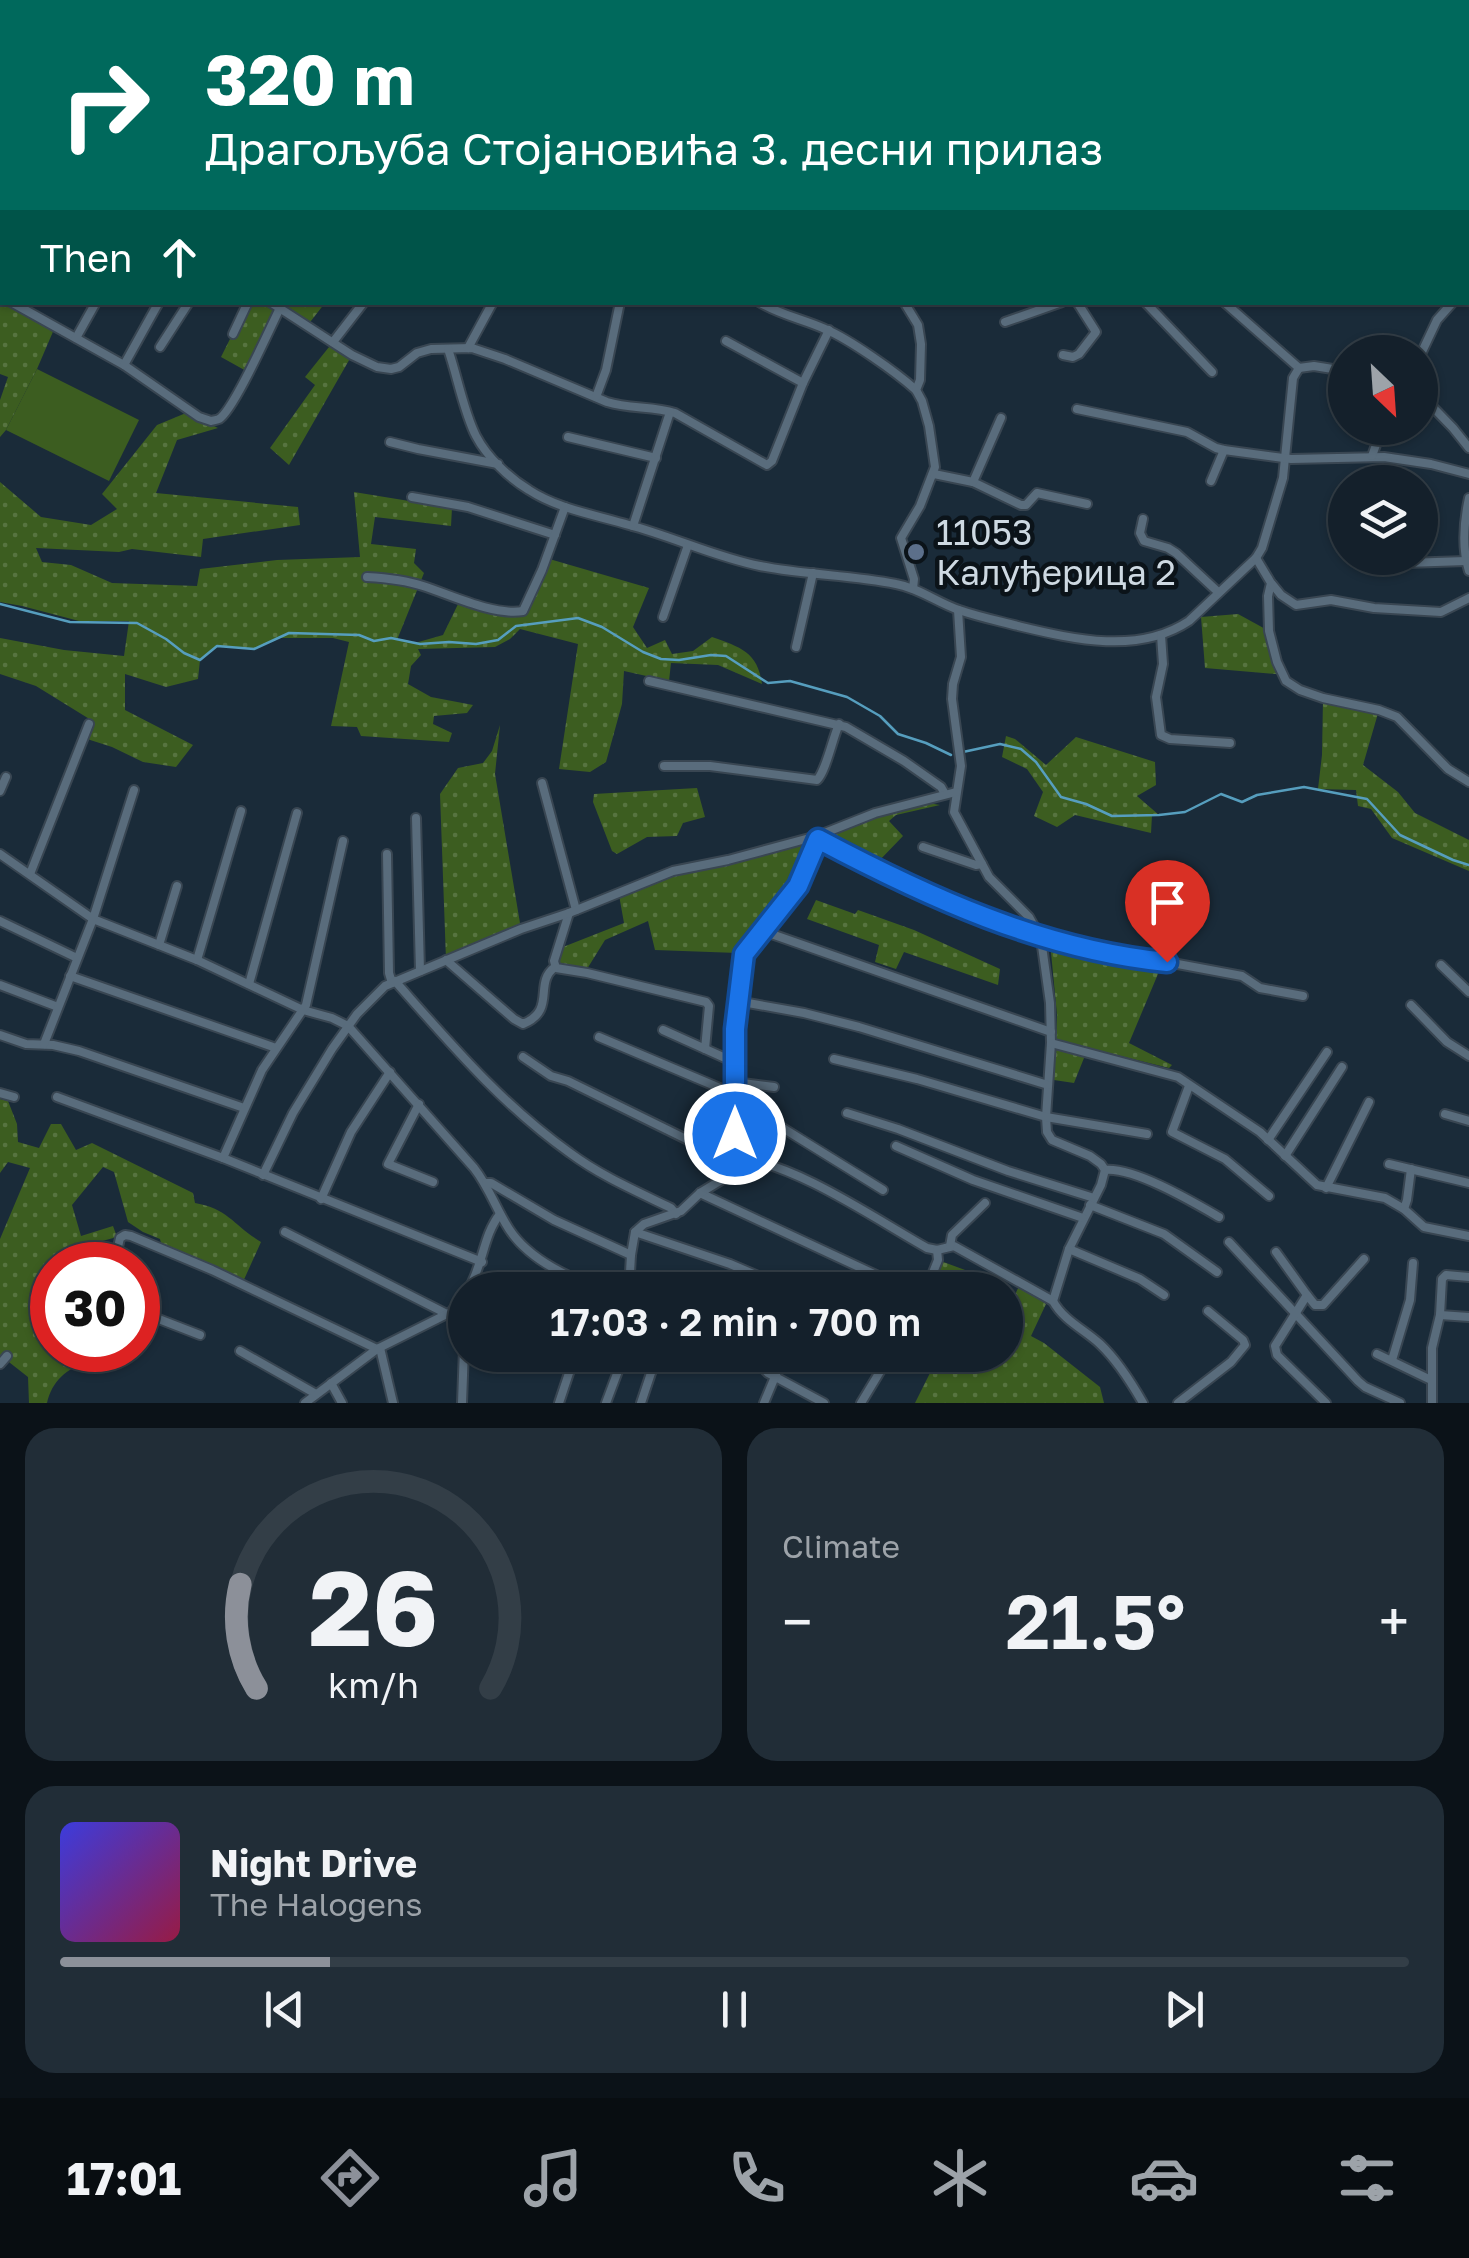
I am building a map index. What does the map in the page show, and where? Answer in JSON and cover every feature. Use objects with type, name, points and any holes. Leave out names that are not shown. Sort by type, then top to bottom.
[{"type":"street","points":[[16,305],[124,365],[209,421],[222,416],[280,308]]},
{"type":"street","points":[[76,338],[94,305]]},
{"type":"street","points":[[124,365],[157,305]]},
{"type":"street","points":[[160,347],[187,305]]},
{"type":"street","points":[[233,334],[247,305]]},
{"type":"street","points":[[275,305],[366,363],[399,368],[422,351],[468,348],[506,359],[617,405],[670,412],[769,465],[829,330]]},
{"type":"street","points":[[333,342],[362,305]]},
{"type":"street","points":[[468,348],[491,305]]},
{"type":"street","points":[[596,397],[606,370],[619,305]]},
{"type":"street","points":[[765,305],[789,318],[829,330],[916,390],[934,447],[934,474],[901,538],[914,579],[913,589]]},
{"type":"street","points":[[906,305],[918,326],[921,344],[916,390]]},
{"type":"street","points":[[1005,322],[1053,305]]},
{"type":"street","points":[[1063,355],[1073,358],[1079,354],[1096,332],[1079,305]]},
{"type":"street","points":[[1148,305],[1212,372]]},
{"type":"street","points":[[1227,305],[1299,368]]},
{"type":"street","points":[[1430,335],[1450,305]]},
{"type":"street","points":[[726,341],[804,383]]},
{"type":"street","points":[[448,349],[477,439],[498,464],[530,491],[565,507],[754,565],[883,582],[913,589],[958,610],[1096,640],[1161,634],[1188,621],[1256,558],[1267,536],[1283,478],[1292,378],[1299,368],[1328,369]]},
{"type":"street","points":[[1077,409],[1188,432],[1224,450],[1286,458],[1372,456],[1432,464],[1469,474]]},
{"type":"street","points":[[634,526],[670,412]]},
{"type":"street","points":[[1438,413],[1469,448]]},
{"type":"street","points":[[974,482],[1001,418]]},
{"type":"street","points":[[568,437],[656,458]]},
{"type":"street","points":[[390,442],[498,464]]},
{"type":"street","points":[[1372,456],[1376,445]]},
{"type":"street","points":[[1211,481],[1224,450]]},
{"type":"street","points":[[934,474],[974,482],[1021,505],[1028,504],[1037,493],[1086,504]]},
{"type":"street","points":[[412,497],[476,509],[555,535]]},
{"type":"street","points":[[1469,498],[1465,521],[1469,571]]},
{"type":"street","points":[[367,577],[420,584],[460,600],[519,612],[526,608],[565,507]]},
{"type":"street","points":[[1143,519],[1140,533],[1144,541],[1176,553],[1218,592]]},
{"type":"street","points":[[663,617],[688,545]]},
{"type":"street","points":[[1256,558],[1281,595],[1296,605],[1330,600],[1436,612],[1469,598]]},
{"type":"street","points":[[1438,562],[1466,561]]},
{"type":"street","points":[[796,647],[813,574]]},
{"type":"street","points":[[1272,583],[1268,596],[1270,630],[1286,681],[1323,698],[1398,717],[1440,761],[1469,782]]},
{"type":"street","points":[[958,610],[960,657],[952,699],[961,766],[955,815],[992,882],[1029,917],[1040,935],[1051,1038],[1047,1132],[1050,1139],[1097,1160],[1105,1170]]},
{"type":"street","points":[[1161,634],[1164,664],[1156,697],[1161,735],[1170,739],[1230,742]]},
{"type":"street","points":[[649,681],[839,724],[904,760],[945,794]]},
{"type":"street","points":[[30,874],[90,724]]},
{"type":"street","points":[[664,766],[710,766],[817,780],[839,724]]},
{"type":"street","points":[[0,791],[6,777]]},
{"type":"street","points":[[446,960],[523,1024],[534,1018],[542,1006],[545,978],[554,966],[572,912],[542,783]]},
{"type":"street","points":[[44,1044],[93,919],[134,790]]},
{"type":"street","points":[[262,1174],[293,1112],[348,1026],[376,994],[393,982],[673,872],[817,837],[874,813],[956,792]]},
{"type":"street","points":[[197,960],[241,811]]},
{"type":"street","points":[[249,984],[296,813]]},
{"type":"street","points":[[416,818],[420,971]]},
{"type":"street","points":[[630,1272],[635,1232],[644,1224],[676,1214],[728,1176],[736,1160],[734,1062],[737,1001],[745,952],[798,886],[817,837]]},
{"type":"street","points":[[817,837],[874,870],[987,919],[1132,959],[1242,976],[1260,988],[1304,996]]},
{"type":"street","points":[[222,1158],[276,1048],[307,1000],[344,841]]},
{"type":"street","points":[[923,848],[982,864]]},
{"type":"street","points":[[0,854],[93,919],[197,960],[302,1010],[348,1026],[486,1183],[519,1243],[563,1272]]},
{"type":"street","points":[[387,854],[389,973],[393,982],[515,1111],[593,1169],[676,1214]]},
{"type":"street","points":[[159,945],[177,886]]},
{"type":"street","points":[[0,921],[77,958]]},
{"type":"street","points":[[763,931],[1051,1038],[1173,1075],[1241,1117],[1312,1182],[1326,1188],[1379,1196],[1404,1209],[1424,1226],[1469,1236]]},
{"type":"street","points":[[1441,965],[1469,992]]},
{"type":"street","points":[[554,966],[706,1002],[709,1006],[705,1049]]},
{"type":"street","points":[[70,976],[276,1048]]},
{"type":"street","points":[[0,985],[58,1007]]},
{"type":"street","points":[[737,1001],[859,1027],[1048,1086]]},
{"type":"street","points":[[1411,1006],[1448,1042],[1469,1056]]},
{"type":"street","points":[[663,1030],[734,1062]]},
{"type":"street","points":[[0,1036],[26,1044],[79,1051],[244,1108]]},
{"type":"street","points":[[599,1037],[734,1094]]},
{"type":"street","points":[[1268,1140],[1327,1052]]},
{"type":"street","points":[[523,1058],[551,1076],[736,1160],[795,1176],[850,1202],[927,1248],[950,1246],[1053,1301],[1062,1314],[1111,1356],[1143,1403]]},
{"type":"street","points":[[834,1059],[901,1074],[1046,1117],[1147,1134]]},
{"type":"street","points":[[1285,1156],[1342,1067]]},
{"type":"street","points":[[321,1199],[351,1132],[390,1072]]},
{"type":"street","points":[[735,1082],[774,1087]]},
{"type":"street","points":[[1189,1086],[1172,1132],[1225,1160],[1269,1196]]},
{"type":"street","points":[[0,1092],[14,1097]]},
{"type":"street","points":[[57,1097],[482,1262]]},
{"type":"street","points":[[1326,1188],[1369,1102]]},
{"type":"street","points":[[419,1104],[387,1161],[433,1182]]},
{"type":"street","points":[[734,1111],[773,1122],[883,1190]]},
{"type":"street","points":[[847,1113],[1092,1202],[1164,1234],[1218,1272]]},
{"type":"street","points":[[1446,1114],[1469,1121]]},
{"type":"street","points":[[896,1146],[973,1180],[1083,1218]]},
{"type":"street","points":[[1389,1164],[1469,1183]]},
{"type":"street","points":[[1404,1209],[1412,1169]]},
{"type":"street","points":[[1053,1301],[1069,1249],[1105,1170]]},
{"type":"street","points":[[1105,1170],[1171,1190],[1218,1217]]},
{"type":"street","points":[[486,1183],[554,1220],[631,1254]]},
{"type":"street","points":[[700,1193],[870,1272]]},
{"type":"street","points":[[950,1246],[952,1235],[985,1202]]},
{"type":"street","points":[[477,1272],[500,1214]]},
{"type":"street","points":[[285,1232],[448,1314]]},
{"type":"street","points":[[635,1232],[748,1272]]},
{"type":"street","points":[[119,1242],[124,1235],[146,1242]]},
{"type":"street","points":[[1229,1242],[1362,1384],[1400,1403]]},
{"type":"street","points":[[160,1248],[378,1349],[393,1403]]},
{"type":"street","points":[[1069,1249],[1140,1279],[1164,1296]]},
{"type":"street","points":[[933,1272],[938,1250]]},
{"type":"street","points":[[1276,1252],[1315,1306],[1323,1305],[1364,1259]]},
{"type":"street","points":[[1392,1360],[1410,1300],[1413,1263]]},
{"type":"street","points":[[1432,1403],[1432,1348],[1440,1315],[1442,1277],[1469,1277]]},
{"type":"street","points":[[1307,1295],[1277,1342],[1276,1352],[1326,1403]]},
{"type":"street","points":[[1178,1403],[1231,1362],[1245,1345],[1244,1340],[1208,1311]]},
{"type":"street","points":[[304,1403],[378,1349],[448,1314]]},
{"type":"street","points":[[1440,1315],[1469,1317]]},
{"type":"street","points":[[160,1320],[200,1335]]},
{"type":"street","points":[[240,1351],[316,1394]]},
{"type":"street","points":[[1378,1354],[1431,1380]]},
{"type":"street","points":[[462,1403],[463,1372]]},
{"type":"street","points":[[559,1403],[569,1372]]},
{"type":"street","points":[[606,1403],[618,1372]]},
{"type":"street","points":[[641,1403],[651,1372]]},
{"type":"street","points":[[768,1372],[824,1403]]},
{"type":"street","points":[[764,1403],[777,1372]]},
{"type":"street","points":[[861,1403],[880,1372]]},
{"type":"street","points":[[330,1383],[342,1403]]},
{"type":"green space","points":[[0,305],[55,327],[0,437],[0,400],[8,377],[0,374]]},
{"type":"green space","points":[[247,305],[323,305],[307,326],[280,309],[248,372],[221,357]]},
{"type":"green space","points":[[333,342],[352,355],[289,465],[270,448],[315,385],[305,377]]},
{"type":"green space","points":[[37,369],[139,420],[109,481],[6,430]]},
{"type":"green space","points":[[186,413],[218,428],[177,440],[156,493],[298,507],[300,525],[203,539],[201,557],[132,549],[119,552],[36,548],[42,562],[71,565],[112,583],[197,586],[200,569],[277,560],[360,557],[354,492],[452,508],[451,526],[375,517],[371,544],[416,549],[414,563],[424,573],[397,640],[415,643],[443,635],[460,600],[519,612],[546,558],[649,588],[633,627],[647,648],[665,640],[672,654],[693,651],[712,637],[746,652],[760,673],[762,684],[718,665],[671,663],[669,681],[624,671],[622,704],[606,762],[590,772],[559,769],[578,644],[520,629],[495,647],[418,649],[421,655],[411,666],[408,684],[431,697],[473,705],[467,713],[434,716],[433,724],[452,733],[449,742],[361,736],[357,727],[331,726],[349,642],[333,638],[276,638],[254,649],[217,646],[200,660],[198,679],[166,687],[125,674],[125,710],[193,745],[176,767],[143,762],[84,738],[91,720],[36,686],[0,674],[0,638],[124,656],[129,621],[79,621],[0,602],[0,482],[41,517],[91,525],[117,509],[102,494],[157,425]]},
{"type":"green space","points":[[1238,614],[1269,631],[1276,674],[1205,668],[1201,617]]},
{"type":"green space","points":[[1323,698],[1379,710],[1363,765],[1398,792],[1415,813],[1469,840],[1469,871],[1392,838],[1371,809],[1358,806],[1356,790],[1318,789]]},
{"type":"green space","points":[[500,725],[495,774],[521,929],[446,960],[440,794],[458,768],[483,763],[492,751]]},
{"type":"green space","points":[[1006,736],[1046,765],[1076,737],[1155,762],[1156,785],[1137,796],[1159,815],[1152,815],[1151,833],[1075,815],[1057,827],[1034,816],[1043,792],[1027,769],[1002,757]]},
{"type":"green space","points":[[697,788],[705,817],[683,823],[677,836],[647,837],[617,854],[612,851],[593,802],[594,794]]},
{"type":"green space","points":[[922,802],[940,805],[896,815],[889,821],[903,836],[876,864],[843,851],[826,839],[825,834],[874,814]]},
{"type":"green space","points":[[812,839],[790,890],[738,953],[655,950],[648,921],[605,940],[587,969],[560,965],[563,947],[624,923],[619,895],[644,883],[647,888],[646,881]]},
{"type":"green space","points":[[816,900],[914,930],[1000,969],[998,985],[904,952],[896,969],[875,962],[879,945],[807,919]]},
{"type":"green space","points":[[1050,942],[1163,962],[1129,1043],[1172,1065],[1169,1068],[1088,1048],[1074,1083],[1054,1080],[1057,1015]]},
{"type":"green space","points":[[0,1099],[8,1101],[17,1124],[18,1142],[39,1148],[51,1124],[61,1124],[76,1150],[92,1143],[193,1193],[195,1203],[224,1214],[261,1242],[242,1284],[162,1247],[160,1239],[128,1222],[114,1172],[103,1167],[72,1205],[81,1236],[113,1226],[117,1237],[99,1242],[30,1242],[30,1372],[66,1372],[56,1382],[47,1403],[29,1403],[28,1377],[0,1355],[0,1239],[30,1168],[8,1162],[0,1173]]},
{"type":"green space","points":[[938,1260],[970,1272],[933,1272]]},
{"type":"green space","points":[[1023,1286],[1046,1304],[1031,1336],[1100,1387],[1104,1403],[915,1403],[930,1372],[1023,1372]]},
{"type":"waterway","points":[[0,604],[70,622],[137,623],[200,660],[217,646],[254,649],[289,633],[359,635],[374,641],[391,638],[420,644],[476,644],[498,640],[516,626],[578,618],[661,659],[726,656],[768,683],[790,681],[847,697],[880,716],[898,734],[951,755]]},
{"type":"waterway","points":[[963,752],[1000,744],[1021,749],[1036,762],[1061,797],[1112,816],[1185,812],[1221,794],[1242,802],[1257,795],[1304,787],[1367,799],[1400,835],[1469,865]]},
{"type":"place","name":"11053 Калуђерица 2","points":[[916,552]]},
{"type":"route","points":[[735,1134],[735,1029],[744,954],[798,886],[818,839],[874,870],[1010,928],[1132,959],[1167,962]]}]
